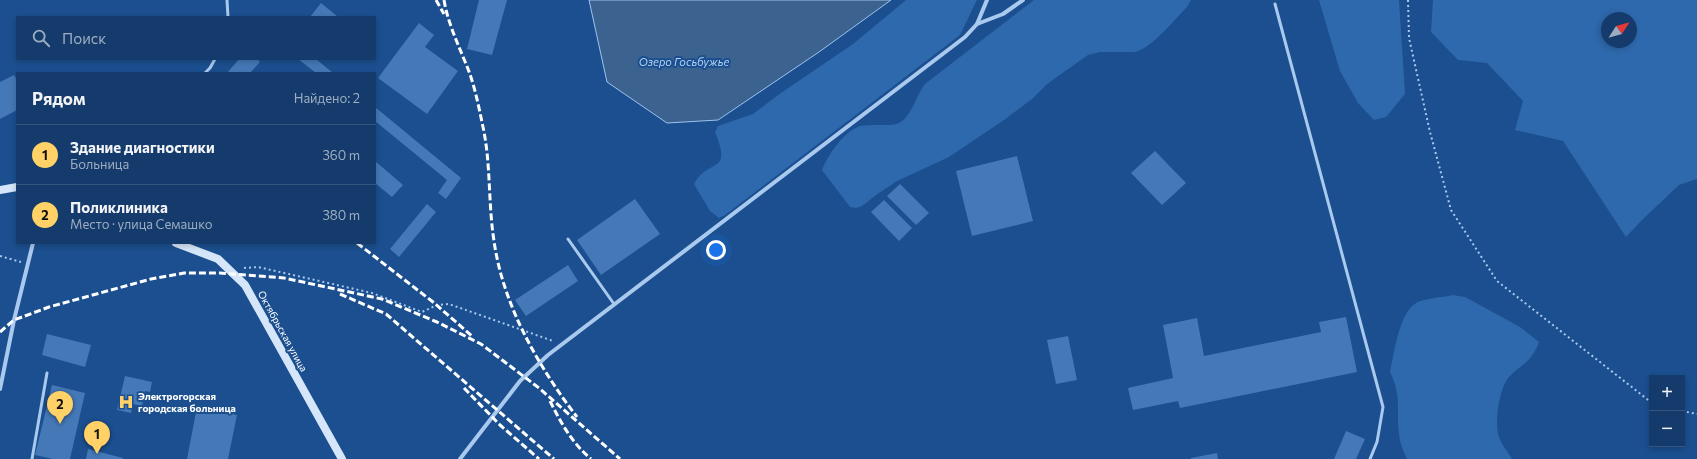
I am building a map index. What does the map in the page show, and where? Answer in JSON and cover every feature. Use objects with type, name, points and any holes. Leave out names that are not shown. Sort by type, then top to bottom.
[{"type":"street","points":[[977,24],[1004,14],[1023,0]]},
{"type":"street","points":[[460,459],[520,381],[561,344],[965,37],[977,24],[987,1]]},
{"type":"street","points":[[0,190],[16,186]]},
{"type":"street","points":[[0,389],[14,320],[33,244]]},
{"type":"street","name":"Октябрьская улица","points":[[178,244],[218,260],[245,284],[342,459]]},
{"type":"lane","points":[[226,0],[228,16]]},
{"type":"lane","points":[[1275,4],[1382,406],[1377,442],[1370,459]]},
{"type":"lane","points":[[206,72],[210,68],[214,60]]},
{"type":"lane","points":[[568,239],[614,304]]},
{"type":"lane","points":[[32,459],[47,373]]},
{"type":"path","points":[[1408,0],[1409,38],[1430,132],[1451,210],[1497,281],[1649,401]]},
{"type":"path","points":[[0,256],[17,261],[28,262]]},
{"type":"path","points":[[244,268],[258,268],[372,293],[422,312],[437,305],[449,304],[561,344]]},
{"type":"path","points":[[1685,412],[1697,414]]},
{"type":"shaded area","points":[[906,0],[977,0],[960,35],[725,215],[719,218],[710,211],[694,184],[700,176],[720,161],[720,146],[715,132],[718,126],[753,114],[778,95],[853,44]]},
{"type":"shaded area","points":[[1034,0],[1191,0],[1187,7],[1162,33],[1142,49],[1135,52],[1100,52],[1088,55],[1047,84],[1032,99],[1004,120],[949,157],[897,181],[862,206],[856,208],[850,207],[822,170],[837,144],[848,133],[860,126],[891,125],[902,121],[909,114],[925,84]]},
{"type":"shaded area","points":[[1319,0],[1399,0],[1405,94],[1386,117],[1374,120],[1358,103],[1340,71]]},
{"type":"shaded area","points":[[1433,0],[1697,0],[1697,179],[1679,185],[1626,237],[1563,141],[1515,130],[1523,101],[1487,63],[1458,60],[1431,32]]},
{"type":"shaded area","points":[[1453,295],[1465,297],[1520,327],[1539,342],[1530,359],[1505,382],[1500,397],[1497,415],[1499,437],[1512,459],[1407,459],[1402,447],[1398,426],[1396,389],[1390,372],[1401,324],[1410,308],[1416,303],[1428,299]]},
{"type":"water","name":"Озеро Госьбужье","points":[[589,0],[891,0],[819,52],[718,120],[667,123],[607,82]]},
{"type":"building","points":[[479,0],[507,0],[492,55],[467,49]]},
{"type":"building","points":[[321,3],[337,16],[311,16]]},
{"type":"building","points":[[419,23],[434,35],[425,47],[458,71],[427,114],[378,78]]},
{"type":"building","points":[[238,60],[258,60],[260,62],[251,72],[228,72]]},
{"type":"building","points":[[299,60],[317,60],[332,72],[315,72]]},
{"type":"building","points":[[14,75],[16,78],[16,111],[0,119],[0,82]]},
{"type":"building","points":[[376,108],[461,178],[446,199],[438,193],[447,180],[376,122]]},
{"type":"building","points":[[1155,151],[1186,183],[1162,205],[1131,173]]},
{"type":"building","points":[[1017,156],[1033,221],[972,236],[956,171]]},
{"type":"building","points":[[376,162],[403,185],[392,197],[376,184]]},
{"type":"building","points":[[900,184],[929,213],[916,225],[887,196]]},
{"type":"building","points":[[635,199],[660,234],[601,275],[577,240]]},
{"type":"building","points":[[884,200],[912,228],[899,241],[871,212]]},
{"type":"building","points":[[427,204],[436,212],[399,257],[390,249]]},
{"type":"building","points":[[568,265],[578,281],[526,316],[515,300]]},
{"type":"building","points":[[1346,317],[1357,372],[1180,408],[1178,401],[1133,410],[1128,388],[1173,378],[1163,325],[1197,318],[1204,356],[1321,332],[1319,322]]},
{"type":"building","points":[[47,334],[91,345],[85,367],[42,355]]},
{"type":"building","points":[[1068,336],[1077,380],[1056,384],[1047,340]]},
{"type":"building","points":[[125,376],[152,382],[150,392],[145,391],[142,406],[133,404],[131,413],[117,410]]},
{"type":"building","points":[[52,385],[85,393],[70,459],[53,459],[35,455]]},
{"type":"building","points":[[197,407],[237,415],[228,459],[187,459]]},
{"type":"building","points":[[1346,431],[1365,439],[1356,459],[1334,459]]},
{"type":"building","points":[[88,449],[123,458],[123,459],[86,459]]},
{"type":"building","points":[[1217,453],[1218,459],[1191,459],[1191,458]]},
{"type":"railway","points":[[436,0],[444,14]]},
{"type":"railway","points":[[444,0],[451,26],[475,90],[480,112],[486,141],[492,227],[505,288],[524,334],[536,356],[577,417]]},
{"type":"railway","points":[[358,244],[433,302],[472,336]]},
{"type":"railway","points":[[0,332],[14,320],[49,307],[151,279],[184,273],[220,273],[284,278],[382,299],[437,322],[481,344],[539,388],[620,459]]},
{"type":"railway","points":[[340,294],[386,314],[554,459]]},
{"type":"railway","points":[[464,388],[500,425],[539,459]]},
{"type":"railway","points":[[550,401],[568,432],[578,446],[591,459]]},
{"type":"place","name":"Электрогорская городская больница","points":[[126,402]]},
{"type":"place","name":"Поликлиника","points":[[60,424]]},
{"type":"place","name":"Здание диагностики","points":[[97,454]]}]
